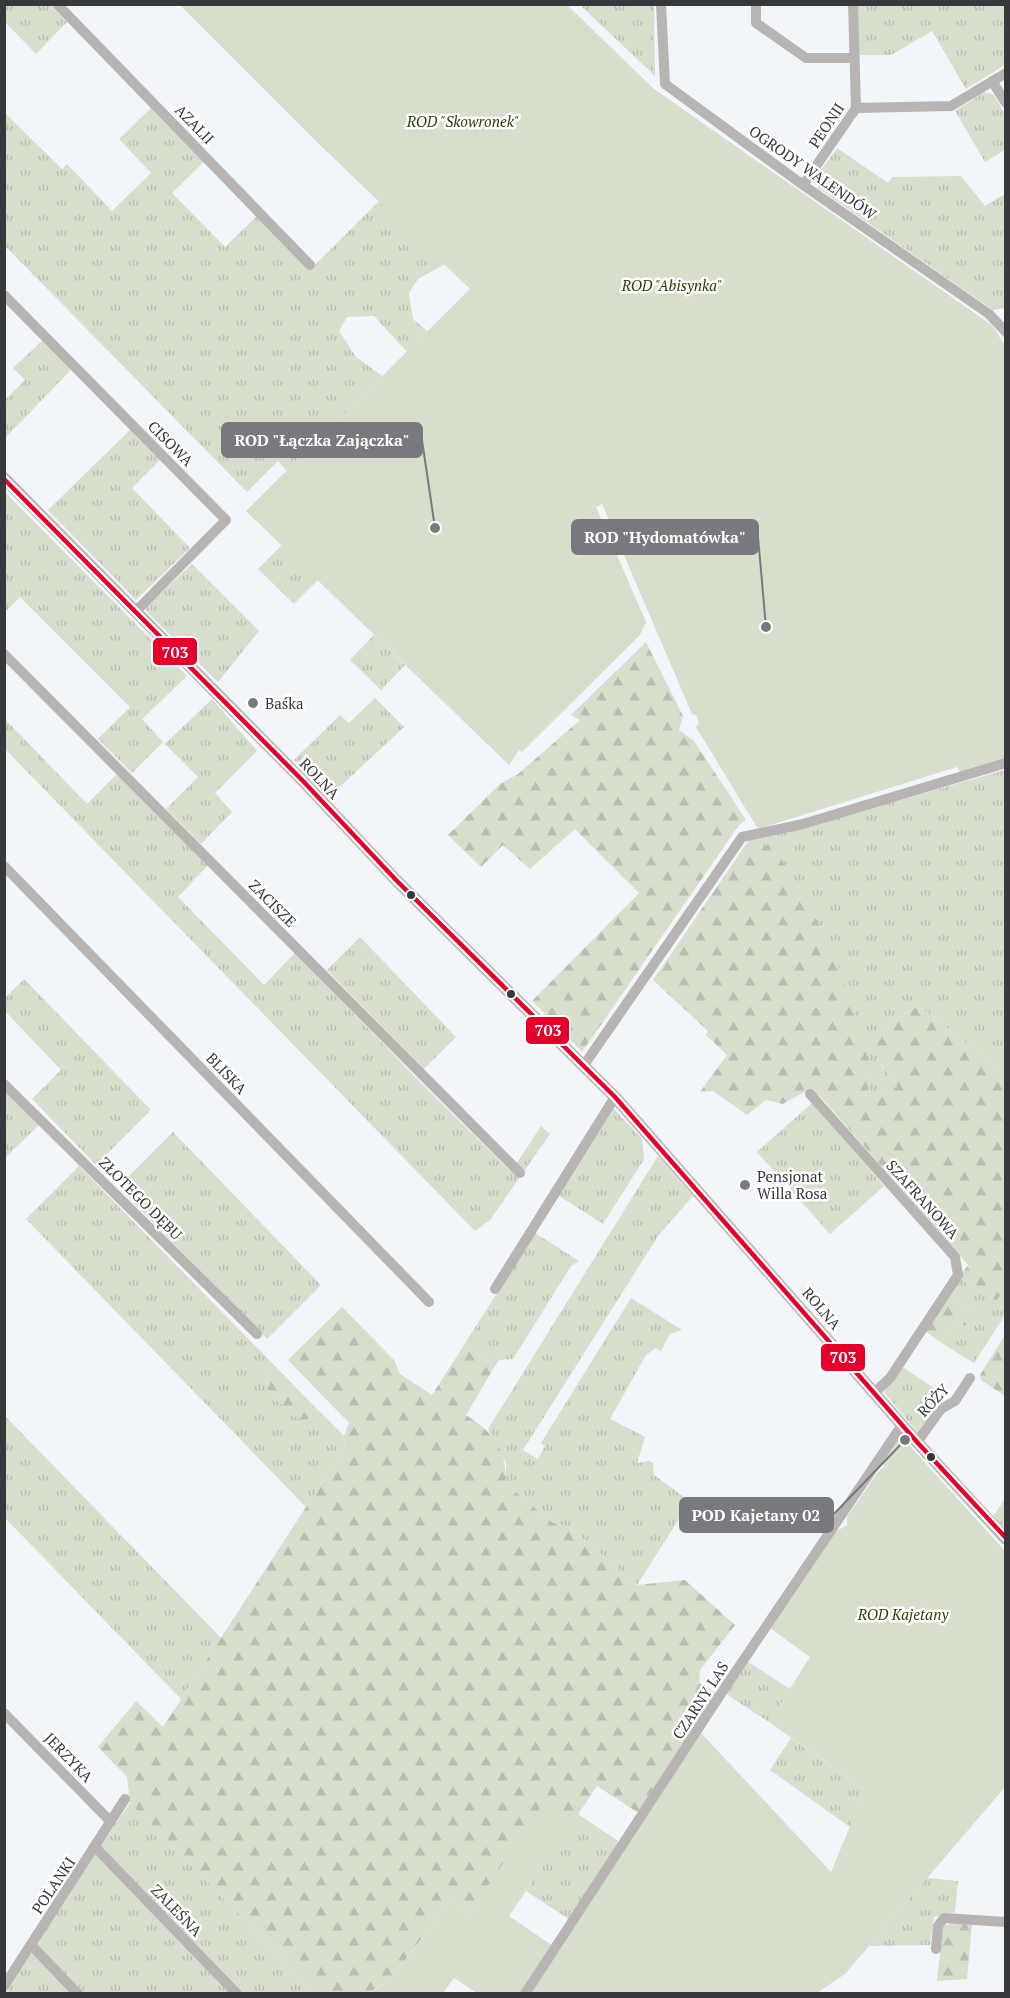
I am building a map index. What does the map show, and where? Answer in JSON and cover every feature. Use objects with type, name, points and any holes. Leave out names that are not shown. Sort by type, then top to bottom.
[{"type":"street","name":"AZALII","points":[[57,4],[310,265]]},
{"type":"street","name":"OGRODY WALENDÓW","points":[[660,4],[665,84],[803,184],[1002,317],[1005,332]]},
{"type":"street","points":[[756,4],[756,23],[806,58],[854,58]]},
{"type":"street","name":"PEONII","points":[[803,184],[856,108],[853,4]]},
{"type":"street","points":[[856,108],[951,105],[1005,73]]},
{"type":"street","points":[[992,81],[1005,104]]},
{"type":"street","name":"CISOWA","points":[[4,295],[226,520],[135,612]]},
{"type":"street","name":"ROLNA","points":[[4,478],[303,781],[396,880],[615,1097],[917,1442],[1005,1539]]},
{"type":"street","name":"ZACISZE","points":[[4,654],[520,1173]]},
{"type":"street","points":[[584,1065],[742,837],[803,824],[1005,763]]},
{"type":"street","name":"BLISKA","points":[[4,866],[429,1302]]},
{"type":"street","name":"ZŁOTEGO DĘBU","points":[[4,1084],[257,1334]]},
{"type":"street","name":"SZAFRANOWA","points":[[810,1094],[955,1257],[957,1265],[957,1275],[890,1378],[875,1392]]},
{"type":"street","points":[[495,1289],[615,1097]]},
{"type":"street","name":"RÓŻY","points":[[917,1442],[941,1409],[955,1401],[970,1378]]},
{"type":"street","name":"CZARNY LAS","points":[[525,1994],[726,1686],[903,1425]]},
{"type":"street","name":"JERZYKA","points":[[4,1713],[111,1822]]},
{"type":"street","name":"POLANKI","points":[[4,1986],[96,1848],[125,1799]]},
{"type":"street","name":"ZALEŚNA","points":[[96,1848],[237,1994]]},
{"type":"street","points":[[936,1948],[938,1926],[944,1918],[1005,1922]]},
{"type":"street","points":[[32,1946],[78,1994]]},
{"type":"green space","points":[[4,5],[50,5],[67,22],[36,54],[5,22]]},
{"type":"green space","points":[[180,5],[567,5],[654,89],[993,326],[1006,348],[1005,759],[960,772],[957,767],[758,829],[696,727],[699,723],[696,715],[692,714],[602,504],[596,507],[646,622],[640,635],[522,752],[519,750],[509,765],[246,511],[470,289],[319,144]]},
{"type":"green space","points":[[580,5],[654,5],[655,76]]},
{"type":"green space","points":[[858,5],[1003,5],[1006,9],[1005,65],[966,89],[932,31],[891,55],[859,55]]},
{"type":"green space","points":[[984,92],[994,95],[1005,114],[1005,150],[985,162],[955,111]]},
{"type":"green space","points":[[151,108],[204,162],[172,193],[225,247],[257,216],[310,270],[379,201],[445,264],[418,279],[409,293],[413,319],[427,331],[407,352],[374,316],[347,317],[339,331],[356,357],[382,376],[287,471],[278,461],[247,492],[5,246],[4,112],[62,169],[67,164],[112,211],[151,173],[119,139]]},
{"type":"green space","points":[[837,148],[888,183],[892,177],[961,176],[985,206],[1005,194],[1005,308],[993,310],[818,188],[816,177]]},
{"type":"green space","points":[[42,341],[71,370],[5,438],[5,400],[25,380],[13,368]]},
{"type":"green space","points":[[130,430],[160,460],[132,488],[190,548],[136,600],[48,510]]},
{"type":"green space","points":[[5,492],[187,676],[142,719],[163,742],[132,773],[98,739],[130,707],[20,597],[5,612]]},
{"type":"green space","points":[[282,545],[318,580],[294,604],[258,569]]},
{"type":"green space","points":[[192,564],[259,631],[218,682],[144,609]]},
{"type":"green space","points":[[374,635],[405,665],[381,690],[350,660]]},
{"type":"green space","points":[[646,642],[683,716],[679,730],[694,741],[746,820],[739,825],[582,1052],[532,1001],[639,893],[575,829],[530,869],[503,845],[481,867],[448,835],[500,784],[518,774],[580,720],[571,715]]},
{"type":"green space","points":[[375,698],[404,727],[330,796],[294,760],[340,715],[349,723]]},
{"type":"green space","points":[[212,699],[257,751],[215,793],[232,812],[201,844],[166,809],[198,777],[165,744]]},
{"type":"green space","points":[[4,718],[87,804],[118,773],[209,864],[178,897],[264,985],[295,953],[511,1172],[541,1126],[550,1134],[490,1220],[475,1231],[5,749]]},
{"type":"green space","points":[[1005,770],[1005,1074],[919,1006],[889,1022],[882,1036],[881,1064],[897,1086],[886,1093],[865,1096],[871,1077],[831,945],[772,844],[763,846],[759,835],[787,832]]},
{"type":"green space","points":[[753,834],[759,835],[763,846],[772,843],[831,945],[862,1032],[871,1077],[865,1096],[886,1093],[897,1086],[876,1053],[875,1040],[882,1036],[889,1022],[919,1006],[1005,1074],[1006,1288],[996,1301],[959,1278],[968,1265],[820,1096],[806,1091],[783,1104],[766,1100],[747,1115],[713,1091],[700,1092],[727,1055],[706,1035],[708,1031],[653,980]]},
{"type":"green space","points":[[360,937],[456,1037],[424,1069],[327,970]]},
{"type":"green space","points":[[24,979],[151,1110],[96,1165],[32,1099],[61,1070],[5,1011],[5,998]]},
{"type":"green space","points":[[5,1090],[39,1125],[5,1158]]},
{"type":"green space","points":[[812,1103],[884,1186],[830,1234],[757,1152]]},
{"type":"green space","points":[[614,1109],[642,1139],[644,1159],[603,1224],[559,1196]]},
{"type":"green space","points":[[173,1132],[321,1285],[267,1339],[118,1187]]},
{"type":"green space","points":[[658,1156],[693,1196],[658,1236],[523,1450],[538,1459],[545,1446],[541,1443],[631,1298],[682,1330],[670,1334],[661,1351],[656,1348],[646,1355],[610,1419],[645,1437],[637,1463],[649,1461],[653,1463],[654,1475],[687,1499],[684,1511],[637,1585],[570,1528],[553,1523],[506,1484],[506,1463],[488,1429]]},
{"type":"green space","points":[[79,1166],[274,1365],[266,1383],[272,1396],[293,1415],[302,1419],[306,1420],[318,1410],[344,1436],[345,1447],[306,1507],[26,1219]]},
{"type":"green space","points":[[535,1233],[579,1261],[571,1266],[513,1359],[499,1360],[492,1371],[490,1361],[464,1345]]},
{"type":"green space","points":[[959,1278],[996,1301],[1005,1288],[1005,1315],[974,1363],[940,1342],[955,1320],[976,1314],[948,1295]]},
{"type":"green space","points":[[948,1295],[976,1314],[965,1326],[955,1320],[940,1342],[925,1331]]},
{"type":"green space","points":[[342,1307],[394,1360],[400,1374],[432,1395],[464,1345],[490,1361],[492,1371],[466,1415],[484,1429],[497,1444],[504,1461],[506,1484],[553,1523],[570,1528],[637,1585],[685,1580],[735,1625],[700,1670],[699,1683],[716,1693],[640,1814],[597,1786],[571,1825],[541,1808],[469,1914],[453,1898],[388,1982],[368,1993],[316,1993],[130,1803],[127,1777],[98,1747],[136,1701],[163,1727],[345,1447],[344,1436],[349,1423],[288,1360]]},
{"type":"green space","points":[[1005,1335],[1005,1396],[981,1380],[980,1375]]},
{"type":"green space","points":[[274,1365],[318,1410],[309,1419],[301,1420],[296,1417],[268,1390],[267,1379]]},
{"type":"green space","points":[[901,1366],[944,1395],[918,1433],[884,1392]]},
{"type":"green space","points":[[5,1416],[221,1638],[181,1699],[5,1518]]},
{"type":"green space","name":"ROD Kajetany","points":[[900,1435],[1005,1551],[1005,1787],[845,1974],[817,1993],[531,1994],[701,1733],[831,1872],[865,1790],[769,1722],[810,1657],[770,1628],[835,1532],[847,1525],[847,1517],[878,1472],[885,1466],[882,1461]]},
{"type":"green space","points":[[1005,1499],[1005,1529],[993,1516]]},
{"type":"green space","points":[[748,1662],[790,1689],[769,1722],[726,1694]]},
{"type":"green space","points":[[791,1738],[865,1790],[850,1827],[770,1770]]},
{"type":"green space","points":[[130,1803],[316,1993],[242,1993],[100,1846]]},
{"type":"green space","points":[[541,1807],[571,1825],[509,1916],[553,1946],[521,1993],[477,1993],[454,1978],[443,1993],[368,1994],[388,1982],[453,1898],[469,1914]]},
{"type":"green space","points":[[578,1814],[621,1843],[570,1920],[526,1891]]},
{"type":"green space","points":[[95,1854],[231,1993],[82,1993],[35,1944]]},
{"type":"green space","points":[[927,1878],[958,1881],[955,1912],[934,1917],[930,1945],[869,1946]]},
{"type":"green space","points":[[956,1922],[972,1924],[967,1979],[937,1981],[943,1926]]},
{"type":"green space","points":[[29,1954],[34,1954],[72,1994],[5,1994]]},
{"type":"transit line","name":"703","points":[[4,479],[303,781],[396,880],[615,1097],[917,1442],[1006,1538]]},
{"type":"place","name":"ROD \"Łączka Zajączka\"","points":[[435,528]]},
{"type":"place","name":"ROD \"Hydomatówka\"","points":[[766,627]]},
{"type":"place","name":"Baśka","points":[[253,703]]},
{"type":"place","name":"Pensjonat Willa Rosa","points":[[745,1185]]},
{"type":"place","name":"POD Kajetany 02","points":[[905,1440]]},
{"type":"park label","name":"ROD \"Skowronek\"","points":[[463,121]]},
{"type":"park label","name":"ROD \"Abisynka\"","points":[[672,285]]}]
